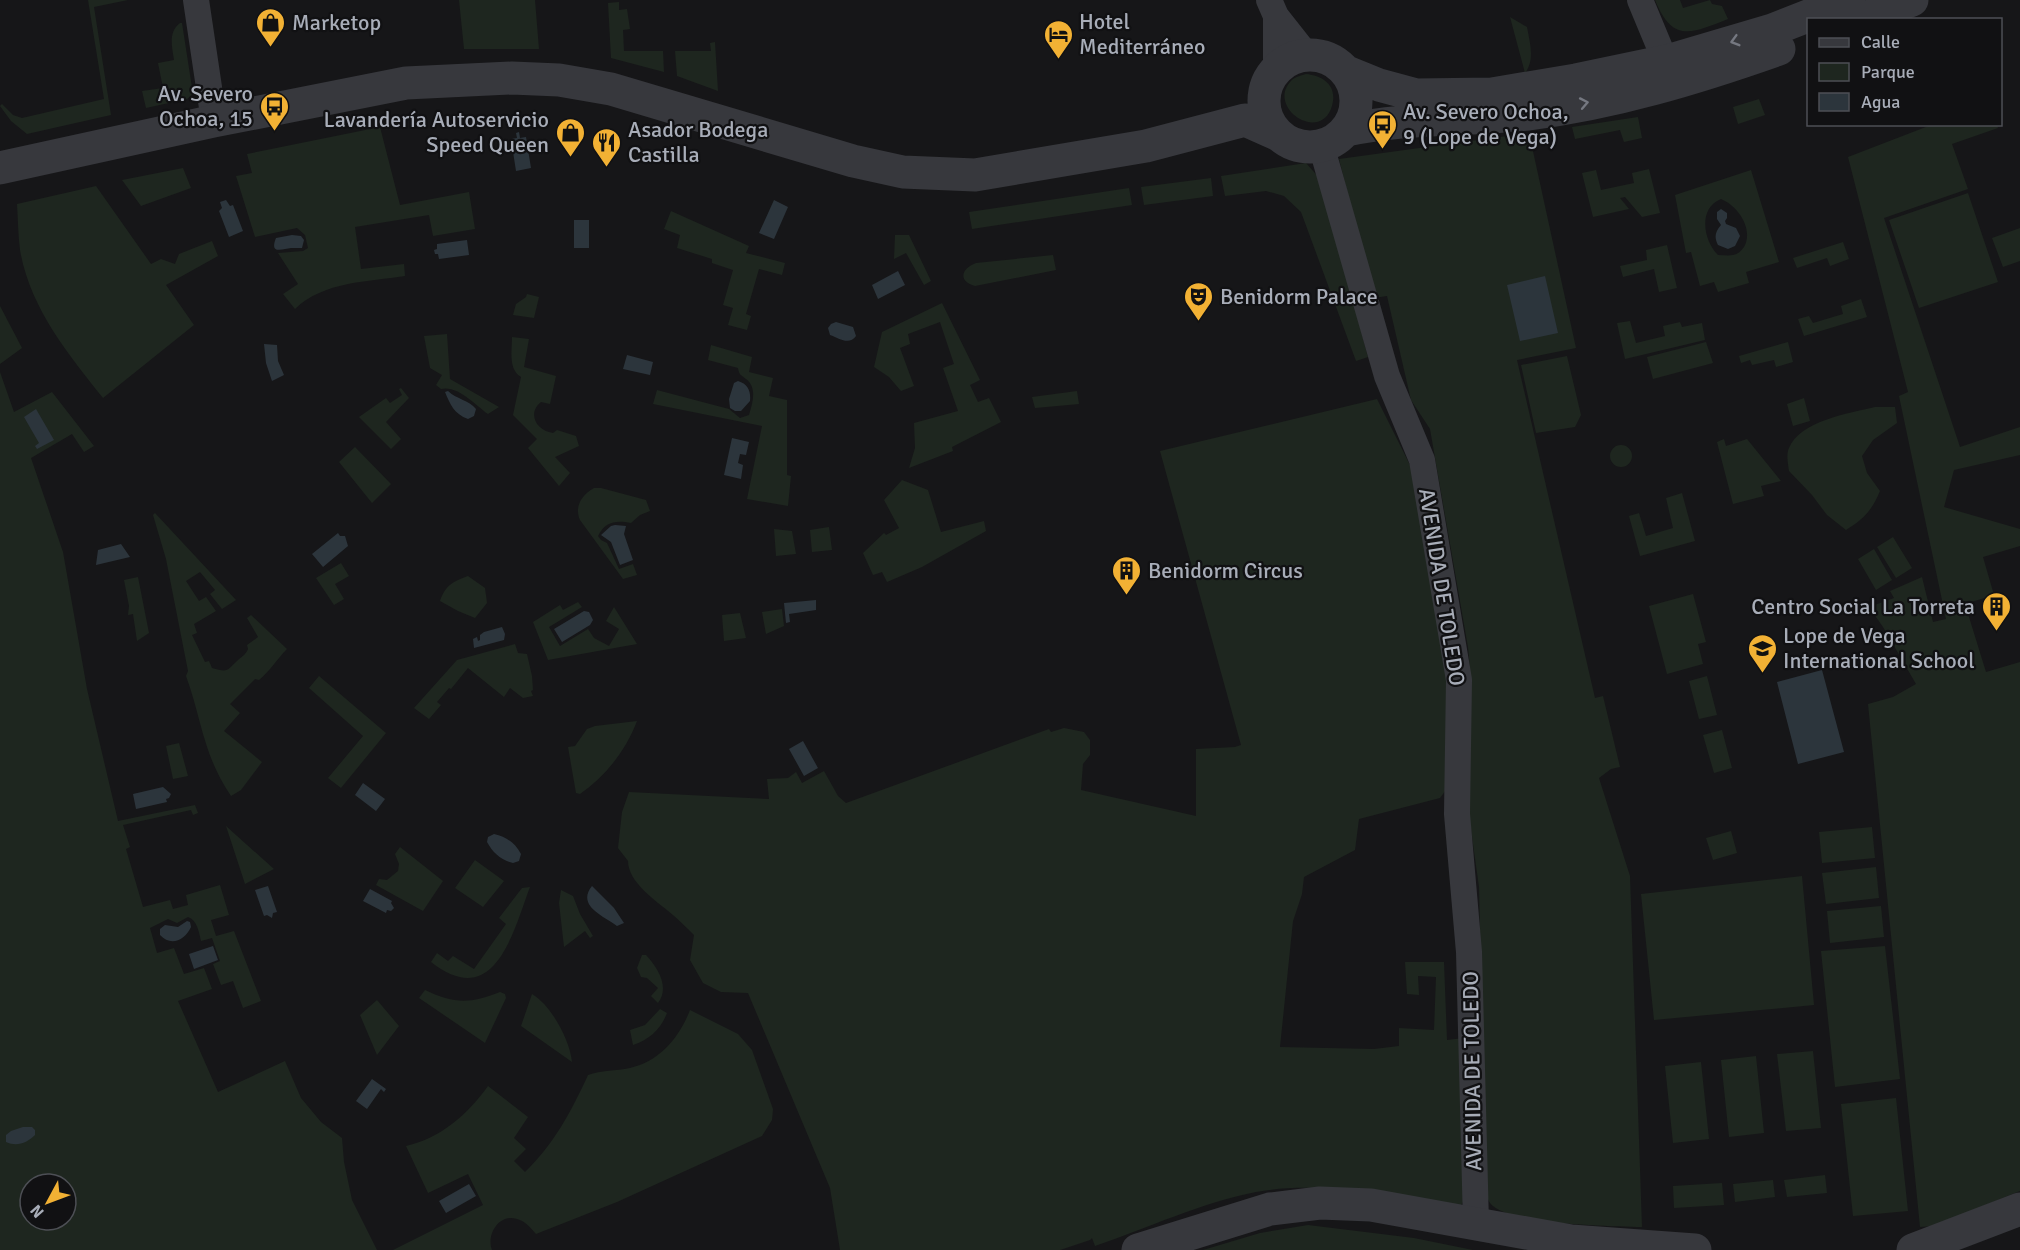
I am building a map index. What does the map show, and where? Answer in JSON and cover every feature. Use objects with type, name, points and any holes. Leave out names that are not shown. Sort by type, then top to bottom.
[{"type":"street","points":[[196,0],[214,121]]},
{"type":"street","points":[[1640,0],[1671,72]]},
{"type":"street","points":[[0,168],[214,121],[406,83],[512,78],[559,80],[611,90],[853,160],[903,172],[975,175],[1146,146],[1245,120],[1292,143],[1306,146],[1380,123],[1528,114],[1642,93],[1671,72],[1849,0]]},
{"type":"street","points":[[1865,18],[1912,0]]},
{"type":"street","points":[[1272,8],[1306,54]]},
{"type":"street","points":[[1272,8],[1270,82],[1265,109],[1270,123],[1279,135]]},
{"type":"street","points":[[1245,120],[1270,82],[1291,58],[1306,54],[1321,56],[1336,62],[1347,72],[1379,85],[1416,95],[1492,94],[1576,80],[1671,72],[1717,71],[1807,39]]},
{"type":"street","points":[[1334,137],[1354,116],[1357,101],[1354,86],[1347,72]]},
{"type":"street","name":"AVENIDA DE TOLEDO","points":[[1334,137],[1387,376],[1422,460],[1459,680],[1457,814],[1469,952],[1476,1224]]},
{"type":"street","points":[[1138,1250],[1270,1209],[1320,1203],[1371,1205],[1571,1241],[1695,1250]]},
{"type":"street","points":[[1913,1250],[2020,1209]]},
{"type":"green space","points":[[88,0],[128,0],[94,7],[111,115],[27,134],[11,121],[0,106],[2,104],[13,115],[22,118],[104,99]]},
{"type":"green space","points":[[459,0],[535,0],[539,49],[464,49]]},
{"type":"green space","points":[[1655,0],[1680,0],[1683,8],[1710,0],[1712,4],[1722,6],[1728,19],[1694,31],[1677,29],[1669,24]]},
{"type":"green space","points":[[619,2],[619,10],[627,9],[630,29],[623,30],[624,51],[663,51],[664,72],[611,58],[608,3]]},
{"type":"green space","points":[[1510,17],[1527,27],[1531,57],[1525,73]]},
{"type":"green space","points":[[182,23],[193,94],[187,99],[146,108],[142,91],[163,88],[158,63],[174,60],[172,35]]},
{"type":"green space","points":[[715,42],[718,91],[677,76],[675,51],[711,51],[710,43]]},
{"type":"green space","points":[[1306,74],[1319,77],[1332,89],[1331,109],[1324,119],[1315,122],[1305,121],[1296,116],[1289,109],[1285,99],[1286,89],[1293,79]]},
{"type":"green space","points":[[1759,99],[1765,115],[1738,124],[1733,107]]},
{"type":"green space","points":[[1638,117],[1642,138],[1624,142],[1620,130],[1575,139],[1572,127]]},
{"type":"green space","points":[[1928,126],[1997,126],[1998,128],[1952,144],[1968,189],[1884,218],[1960,447],[2020,427],[2020,455],[1954,470],[1944,507],[2020,529],[2020,546],[1983,557],[1994,595],[1965,604],[1986,672],[2020,662],[2020,1191],[1934,1226],[1920,1227],[1868,704],[1893,697],[1916,684],[1869,607],[1894,598],[1890,591],[1922,577],[1933,622],[1946,619],[1899,396],[1908,392],[1848,157]]},
{"type":"green space","points":[[380,127],[400,205],[469,192],[475,229],[433,236],[429,215],[355,227],[361,269],[404,264],[405,276],[333,288],[319,293],[295,309],[283,294],[298,284],[278,253],[303,251],[308,248],[305,235],[297,228],[255,237],[236,176],[252,173],[247,154]]},
{"type":"green space","points":[[1522,134],[1531,142],[1576,348],[1517,360],[1595,698],[1603,696],[1620,767],[1611,769],[1599,778],[1630,876],[1642,1227],[1564,1223],[1521,1217],[1493,1206],[1486,1194],[1479,887],[1468,808],[1470,670],[1468,647],[1430,429],[1411,400],[1387,296],[1374,298],[1339,159]]},
{"type":"green space","points":[[1306,163],[1321,180],[1368,357],[1356,361],[1301,212],[1284,196],[1266,191],[1225,196],[1221,176]]},
{"type":"green space","points":[[183,168],[191,188],[141,206],[122,180]]},
{"type":"green space","points":[[1649,169],[1660,213],[1642,217],[1625,197],[1620,198],[1629,209],[1593,217],[1582,173],[1596,170],[1601,190],[1634,183],[1632,173]]},
{"type":"green space","points":[[1751,170],[1779,262],[1746,272],[1749,283],[1718,292],[1714,282],[1700,286],[1691,252],[1686,253],[1675,195]],"holes":[[[1721,199],[1727,202],[1743,219],[1747,240],[1741,251],[1736,254],[1718,255],[1706,233],[1706,217],[1714,203]]]},
{"type":"green space","points":[[1211,178],[1213,196],[1144,205],[1141,187]]},
{"type":"green space","points":[[96,186],[151,264],[161,259],[175,264],[179,254],[212,241],[218,256],[166,285],[194,325],[103,398],[52,329],[32,291],[20,250],[17,204]]},
{"type":"green space","points":[[1129,188],[1132,205],[972,229],[969,212]]},
{"type":"green space","points":[[1968,193],[1998,282],[1919,308],[1889,220]]},
{"type":"green space","points":[[671,211],[749,246],[746,253],[785,263],[782,275],[759,269],[746,314],[751,316],[747,330],[728,325],[733,308],[723,305],[733,270],[712,263],[712,259],[677,248],[680,235],[664,229]]},
{"type":"green space","points":[[2020,228],[2020,261],[2003,267],[1992,238]]},
{"type":"green space","points":[[895,235],[909,235],[931,281],[924,285],[906,253],[894,259]]},
{"type":"green space","points":[[1843,242],[1849,259],[1830,266],[1827,258],[1797,268],[1793,258]]},
{"type":"green space","points":[[1667,245],[1677,288],[1659,292],[1654,269],[1623,277],[1620,266],[1647,260],[1646,250]]},
{"type":"green space","points":[[1053,255],[1056,270],[975,286],[969,284],[964,278],[967,268],[976,263]]},
{"type":"green space","points":[[527,294],[539,297],[534,318],[513,315],[516,304]]},
{"type":"green space","points":[[1861,299],[1867,317],[1804,336],[1798,319],[1809,316],[1813,323],[1843,314],[1841,306]]},
{"type":"green space","points":[[942,303],[980,380],[970,385],[978,402],[989,398],[1001,422],[952,447],[953,451],[909,468],[915,448],[914,423],[958,411],[943,368],[954,364],[940,322],[908,334],[910,344],[900,348],[914,386],[901,391],[889,377],[874,367],[882,332]]},
{"type":"green space","points":[[0,306],[22,348],[0,364]]},
{"type":"green space","points":[[1630,321],[1636,343],[1665,336],[1663,326],[1680,322],[1682,327],[1702,323],[1705,340],[1625,359],[1617,323]]},
{"type":"green space","points":[[447,334],[450,379],[499,407],[488,414],[460,393],[441,389],[436,385],[442,375],[430,368],[424,336]]},
{"type":"green space","points":[[512,337],[529,339],[524,367],[556,376],[550,404],[541,402],[537,406],[535,421],[547,432],[553,433],[557,430],[576,436],[579,446],[555,457],[570,473],[559,486],[528,448],[537,439],[513,415],[521,377],[512,365]]},
{"type":"green space","points":[[1706,342],[1713,363],[1653,379],[1647,357]]},
{"type":"green space","points":[[1788,342],[1793,362],[1776,367],[1774,360],[1752,365],[1750,360],[1741,363],[1739,356]]},
{"type":"green space","points":[[711,345],[752,357],[749,372],[773,378],[769,396],[787,400],[787,475],[791,476],[788,506],[747,499],[762,426],[653,404],[657,390],[729,409],[740,418],[749,415],[753,396],[750,383],[740,375],[738,368],[708,360]]},
{"type":"green space","points":[[1567,356],[1581,415],[1575,427],[1536,433],[1521,365]]},
{"type":"green space","points":[[0,372],[14,412],[52,392],[94,446],[84,452],[72,434],[31,458],[63,552],[87,689],[118,821],[195,805],[198,813],[193,815],[191,810],[123,825],[130,847],[126,849],[143,907],[170,900],[173,909],[188,905],[186,895],[220,885],[229,915],[211,920],[216,936],[234,931],[261,1001],[243,1008],[233,981],[221,985],[213,964],[220,961],[212,938],[201,941],[196,924],[188,917],[177,923],[168,919],[150,928],[157,953],[174,948],[184,974],[204,968],[212,989],[178,1001],[218,1092],[285,1061],[301,1098],[321,1122],[342,1138],[344,1162],[352,1200],[377,1250],[0,1250]]},
{"type":"green space","points":[[401,388],[409,398],[386,422],[401,439],[391,449],[359,417],[386,398],[390,403],[402,395],[399,389]]},
{"type":"green space","points":[[1077,391],[1079,404],[1035,408],[1032,397]]},
{"type":"green space","points":[[1804,398],[1810,421],[1793,426],[1787,404]]},
{"type":"green space","points":[[1377,399],[1411,467],[1448,656],[1446,790],[1440,798],[1359,819],[1355,850],[1304,877],[1302,894],[1293,921],[1280,1047],[1374,1049],[1399,1046],[1399,1028],[1434,1030],[1436,977],[1418,976],[1419,995],[1407,994],[1405,962],[1444,962],[1447,1040],[1464,1038],[1465,1198],[1460,1207],[1358,1191],[1281,1189],[1256,1192],[1215,1203],[1095,1246],[1092,1238],[1060,1250],[840,1250],[830,1188],[748,993],[721,992],[703,983],[690,960],[694,935],[638,884],[629,869],[628,861],[618,848],[622,812],[629,792],[769,799],[767,779],[788,778],[796,772],[802,783],[824,771],[838,796],[846,803],[1049,729],[1051,732],[1064,728],[1084,732],[1090,740],[1090,755],[1083,764],[1081,790],[1196,816],[1196,749],[1241,745],[1160,451]]},
{"type":"green space","points":[[1875,407],[1895,407],[1897,423],[1873,440],[1862,456],[1867,473],[1880,491],[1867,514],[1846,530],[1827,515],[1789,471],[1788,450],[1803,431],[1814,425],[1839,415]]},
{"type":"green space","points":[[1724,439],[1726,446],[1747,439],[1781,481],[1761,486],[1764,496],[1733,504],[1717,442]]},
{"type":"green space","points":[[1617,445],[1625,445],[1632,452],[1632,460],[1625,467],[1617,467],[1610,460],[1610,452]]},
{"type":"green space","points":[[355,447],[391,484],[372,503],[339,462]]},
{"type":"green space","points":[[902,480],[928,490],[941,532],[984,521],[986,531],[922,567],[887,582],[882,572],[873,575],[863,553],[884,533],[886,535],[899,528],[884,500]]},
{"type":"green space","points":[[594,488],[646,500],[650,511],[640,515],[631,523],[612,523],[604,527],[598,536],[607,543],[619,569],[633,564],[637,575],[623,579],[580,520],[578,510],[580,501]]},
{"type":"green space","points":[[1682,493],[1695,541],[1640,556],[1629,516],[1639,513],[1646,536],[1673,528],[1666,498]]},
{"type":"green space","points":[[155,513],[236,600],[222,609],[210,594],[215,590],[200,572],[186,581],[199,601],[206,597],[216,611],[194,624],[197,633],[192,635],[205,662],[209,661],[212,668],[225,670],[244,655],[248,649],[247,645],[258,637],[247,618],[251,615],[287,649],[259,680],[255,679],[230,704],[240,713],[224,731],[262,762],[241,790],[231,796],[214,766],[186,676],[188,671],[166,559],[153,515]]},
{"type":"green space","points":[[829,527],[832,550],[812,552],[810,530]]},
{"type":"green space","points":[[774,529],[792,531],[796,554],[776,556]]},
{"type":"green space","points":[[1893,537],[1912,568],[1896,578],[1877,547]]},
{"type":"green space","points":[[1874,549],[1892,580],[1876,590],[1858,559]]},
{"type":"green space","points":[[341,563],[349,576],[335,584],[344,599],[334,605],[316,578]]},
{"type":"green space","points":[[468,576],[485,588],[487,603],[475,618],[440,601],[451,584]]},
{"type":"green space","points":[[138,577],[149,633],[137,641],[133,614],[128,615],[129,606],[124,580]]},
{"type":"green space","points":[[1693,594],[1706,642],[1698,644],[1703,664],[1667,674],[1649,606]]},
{"type":"green space","points":[[578,602],[582,607],[549,627],[560,646],[588,629],[594,638],[609,646],[619,629],[606,621],[614,607],[637,644],[548,660],[533,622],[560,605],[563,610]]},
{"type":"green space","points":[[782,609],[784,626],[766,634],[762,612]]},
{"type":"green space","points":[[740,613],[746,638],[724,641],[722,615]]},
{"type":"green space","points":[[515,644],[518,653],[527,654],[532,676],[533,696],[523,698],[510,688],[504,697],[468,668],[437,702],[441,705],[429,719],[414,708],[457,660]]},
{"type":"green space","points":[[319,676],[386,733],[341,788],[328,778],[363,736],[309,688]]},
{"type":"green space","points":[[1707,676],[1717,715],[1699,719],[1689,681]]},
{"type":"green space","points":[[637,721],[621,752],[607,771],[580,794],[576,793],[568,747],[575,746],[587,729]]},
{"type":"green space","points":[[1722,730],[1732,768],[1714,773],[1703,735]]},
{"type":"green space","points":[[179,743],[188,776],[173,779],[166,746]]},
{"type":"green space","points":[[226,826],[274,869],[245,884]]},
{"type":"green space","points":[[1872,827],[1875,858],[1822,863],[1819,832]]},
{"type":"green space","points":[[1731,831],[1737,853],[1713,860],[1706,838]]},
{"type":"green space","points":[[400,847],[443,881],[423,911],[376,885],[379,879],[387,880],[398,871],[399,864],[395,854]]},
{"type":"green space","points":[[475,860],[504,881],[483,907],[455,888]]},
{"type":"green space","points":[[1876,867],[1879,898],[1826,904],[1822,873]]},
{"type":"green space","points":[[1802,876],[1814,1005],[1654,1020],[1641,894]]},
{"type":"green space","points":[[530,887],[508,944],[498,960],[486,972],[471,978],[453,975],[431,962],[437,953],[448,961],[453,956],[474,969],[506,924],[499,918],[522,888]]},
{"type":"green space","points":[[561,890],[573,896],[593,936],[590,938],[585,931],[564,947],[559,903]]},
{"type":"green space","points":[[1881,906],[1884,937],[1830,943],[1827,911]]},
{"type":"green space","points":[[1885,946],[1900,1079],[1835,1087],[1821,951]]},
{"type":"green space","points":[[642,955],[646,955],[650,960],[663,984],[658,1003],[651,996],[658,988],[647,978],[641,977],[637,968]]},
{"type":"green space","points":[[425,990],[445,998],[462,1001],[480,999],[500,992],[505,994],[506,998],[485,1043],[419,998]]},
{"type":"green space","points":[[532,994],[546,1006],[558,1024],[568,1044],[572,1062],[521,1026]]},
{"type":"green space","points":[[377,1000],[399,1026],[377,1055],[360,1015]]},
{"type":"green space","points":[[660,1009],[667,1013],[658,1029],[649,1037],[633,1045],[630,1030],[645,1025]]},
{"type":"green space","points":[[690,1010],[738,1034],[752,1050],[773,1109],[772,1120],[762,1136],[617,1202],[536,1234],[520,1220],[505,1219],[493,1232],[492,1250],[393,1250],[483,1205],[468,1174],[428,1193],[406,1146],[431,1137],[453,1124],[488,1086],[528,1117],[514,1138],[526,1149],[514,1161],[525,1172],[545,1150],[561,1127],[588,1075],[630,1068],[650,1060],[674,1039]]},
{"type":"green space","points":[[1813,1051],[1821,1128],[1786,1131],[1777,1054]]},
{"type":"green space","points":[[1756,1056],[1764,1133],[1729,1137],[1721,1060]]},
{"type":"green space","points":[[1701,1062],[1709,1139],[1673,1143],[1665,1066]]},
{"type":"green space","points":[[1896,1098],[1908,1211],[1853,1216],[1841,1104]]},
{"type":"green space","points":[[1825,1175],[1827,1193],[1787,1197],[1784,1180]]},
{"type":"green space","points":[[1773,1180],[1775,1197],[1735,1202],[1733,1184]]},
{"type":"green space","points":[[1722,1183],[1724,1205],[1674,1208],[1673,1186]]},
{"type":"green space","points":[[1308,1225],[1414,1238],[1473,1250],[1203,1250],[1260,1233]]},
{"type":"water","points":[[519,132],[520,138],[526,137],[531,168],[516,171],[511,139],[517,138],[516,133]]},
{"type":"water","points":[[226,200],[230,206],[233,205],[243,231],[229,237],[219,211],[222,208],[220,202]]},
{"type":"water","points":[[774,200],[788,207],[774,239],[759,233]]},
{"type":"water","points":[[1721,209],[1727,213],[1726,224],[1736,228],[1740,236],[1735,246],[1728,249],[1718,245],[1716,239],[1716,232],[1721,225],[1717,219],[1717,212]]},
{"type":"water","points":[[574,220],[589,220],[589,248],[574,248]]},
{"type":"water","points":[[301,236],[304,240],[302,248],[278,250],[274,247],[276,238]]},
{"type":"water","points":[[467,240],[469,255],[439,259],[438,254],[435,254],[437,244]]},
{"type":"water","points":[[898,271],[905,285],[878,299],[872,285]]},
{"type":"water","points":[[1545,276],[1558,333],[1520,341],[1507,285]]},
{"type":"water","points":[[836,322],[853,327],[856,336],[847,341],[830,335],[828,328]]},
{"type":"water","points":[[264,344],[277,345],[278,361],[284,375],[272,381],[266,363]]},
{"type":"water","points":[[627,355],[653,362],[650,375],[623,369]]},
{"type":"water","points":[[738,381],[748,388],[750,401],[741,411],[735,411],[730,408],[729,399],[734,383]]},
{"type":"water","points":[[448,391],[473,406],[476,409],[474,416],[468,419],[456,411],[445,392]]},
{"type":"water","points":[[36,409],[54,440],[37,449],[35,446],[39,443],[24,417]]},
{"type":"water","points":[[732,438],[749,442],[746,455],[740,454],[738,463],[743,465],[741,479],[724,475]]},
{"type":"water","points":[[615,525],[626,526],[624,534],[633,560],[620,565],[611,542],[601,535]]},
{"type":"water","points":[[338,533],[340,536],[345,536],[348,546],[323,567],[312,554]]},
{"type":"water","points":[[121,544],[130,557],[96,565],[98,550]]},
{"type":"water","points":[[816,600],[816,610],[789,614],[790,622],[786,623],[784,603]]},
{"type":"water","points":[[584,611],[589,612],[593,620],[590,625],[562,642],[554,629]]},
{"type":"water","points":[[502,627],[505,634],[504,640],[474,648],[473,639],[477,637],[478,641],[484,632]]},
{"type":"water","points":[[1822,670],[1844,752],[1798,764],[1777,682]]},
{"type":"water","points":[[803,741],[818,768],[804,776],[789,749]]},
{"type":"water","points":[[363,783],[385,799],[376,811],[355,795]]},
{"type":"water","points":[[163,787],[171,794],[166,799],[167,802],[136,809],[133,794]]},
{"type":"water","points":[[494,834],[507,839],[516,847],[521,854],[519,861],[509,862],[495,853],[487,842],[488,837]]},
{"type":"water","points":[[268,886],[277,912],[273,913],[272,918],[264,916],[255,890]]},
{"type":"water","points":[[592,886],[614,908],[624,923],[617,926],[589,905],[587,899]]},
{"type":"water","points":[[370,889],[392,901],[394,908],[391,911],[387,910],[386,913],[363,901]]},
{"type":"water","points":[[187,921],[190,922],[191,927],[181,938],[169,941],[160,935],[160,929],[165,925],[178,927]]},
{"type":"water","points":[[213,946],[218,960],[194,969],[189,954]]},
{"type":"water","points":[[372,1079],[386,1089],[384,1092],[381,1089],[367,1109],[356,1101]]},
{"type":"water","points":[[23,1127],[32,1127],[35,1135],[22,1143],[6,1142],[6,1135]]},
{"type":"water","points":[[469,1184],[476,1196],[446,1213],[439,1201]]},
{"type":"place","name":"Marketop","points":[[271,48]]},
{"type":"place","name":"Hotel Mediterráneo","points":[[1058,60]]},
{"type":"place","name":"Av. Severo Ochoa, 15","points":[[274,132]]},
{"type":"place","name":"Av. Severo Ochoa, 9 (Lope de Vega)","points":[[1382,150]]},
{"type":"place","name":"Lavandería Autoservicio Speed Queen","points":[[570,158]]},
{"type":"place","name":"Asador Bodega Castilla","points":[[607,168]]},
{"type":"place","name":"Benidorm Palace","points":[[1199,322]]},
{"type":"place","name":"Benidorm Circus","points":[[1127,596]]},
{"type":"place","name":"Centro Social La Torreta","points":[[1996,632]]},
{"type":"place","name":"Lope de Vega International School","points":[[1762,674]]}]
